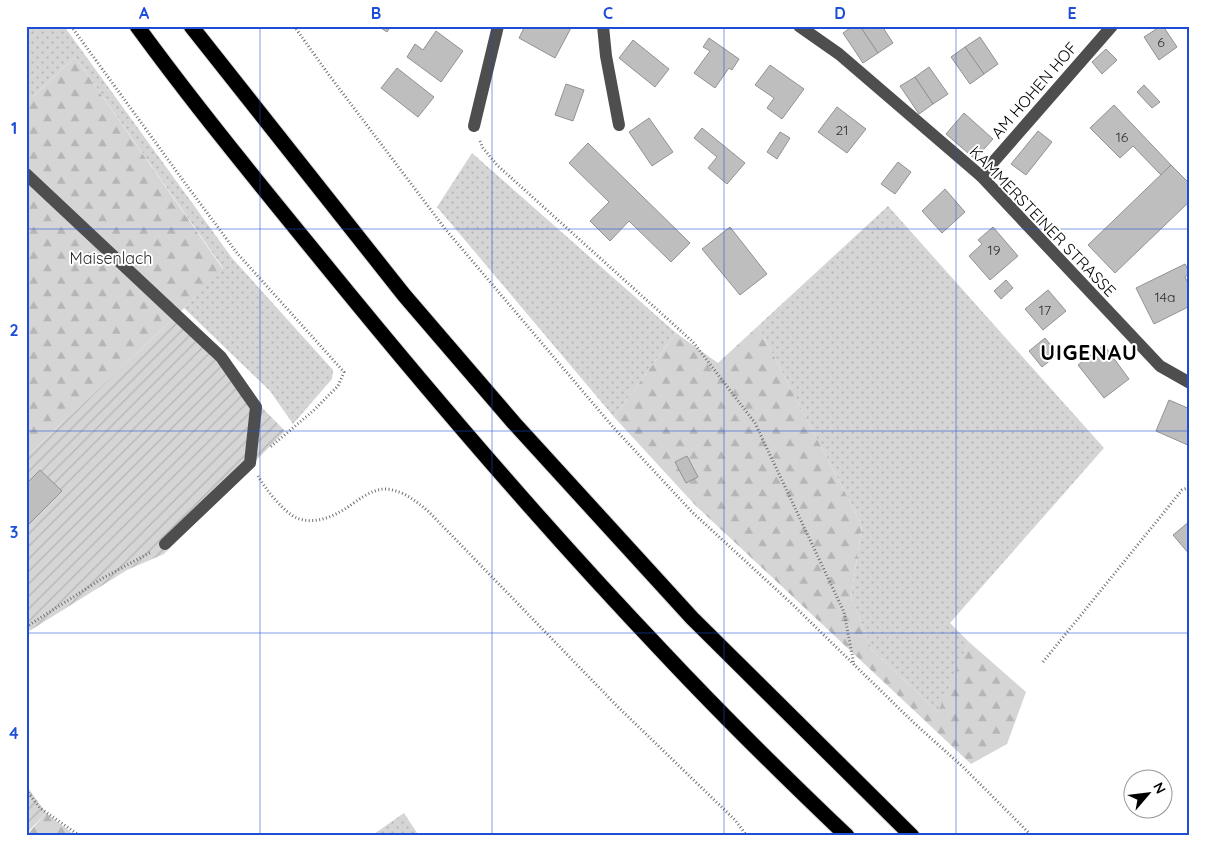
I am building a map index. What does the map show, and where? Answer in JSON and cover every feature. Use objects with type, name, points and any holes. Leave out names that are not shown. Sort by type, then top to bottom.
[{"type":"highway","points":[[137,26],[257,181],[410,368],[507,480],[663,652],[773,765],[847,836]]},
{"type":"highway","points":[[191,26],[404,296],[514,424],[692,618],[912,836]]},
{"type":"street","points":[[474,126],[498,26]]},
{"type":"street","points":[[603,26],[606,56],[618,124]]},
{"type":"street","name":"KAMMERSTEINER STRASSE","points":[[799,26],[839,54],[981,176],[1160,366],[1190,384]]},
{"type":"street","name":"AM HOHEN HOF","points":[[981,176],[1112,26]]},
{"type":"street","points":[[26,174],[221,357],[256,407],[250,463],[165,544]]},
{"type":"path","points":[[71,26],[237,253],[344,372],[338,386],[314,410],[250,463],[278,503],[296,518],[316,521],[335,515],[363,496],[384,489],[408,495],[429,512],[616,705],[735,820],[747,836]]},
{"type":"path","points":[[294,26],[446,230],[613,427],[692,512],[792,604],[914,724],[963,767],[1032,836]]},
{"type":"path","points":[[474,126],[483,148],[497,165],[693,342],[755,423],[844,612],[855,666]]},
{"type":"path","points":[[1043,662],[1182,490],[1190,487]]},
{"type":"path","points":[[26,626],[103,578],[165,544]]},
{"type":"path","points":[[26,790],[40,808],[80,836]]},
{"type":"green space","points":[[26,26],[64,26],[232,258],[333,370],[332,379],[293,424],[270,391],[184,308],[223,268],[75,57],[26,103]]},
{"type":"green space","name":"Maisenlach","points":[[75,57],[223,269],[174,318],[26,457],[26,103]]},
{"type":"green space","points":[[472,153],[676,333],[614,417],[437,207]]},
{"type":"green space","points":[[888,206],[1104,448],[950,623],[969,642],[939,713],[872,650],[851,597],[862,525],[758,326]]},
{"type":"green space","points":[[174,318],[285,431],[164,554],[127,570],[26,633],[26,457]]},
{"type":"green space","points":[[758,326],[862,525],[851,597],[872,650],[938,712],[969,642],[1026,692],[1007,744],[971,764],[695,505],[614,417],[676,333],[718,363]]},
{"type":"green space","points":[[26,785],[46,813],[26,834]]},
{"type":"green space","points":[[46,813],[76,836],[26,836]]},
{"type":"green space","points":[[404,813],[419,836],[371,836]]},
{"type":"building","points":[[378,26],[391,26],[387,32]]},
{"type":"building","points":[[525,26],[567,26],[571,28],[555,58],[519,38]]},
{"type":"building","points":[[853,26],[860,26],[878,53],[863,63],[843,33]]},
{"type":"building","points":[[860,26],[882,26],[893,43],[878,53]]},
{"type":"building","points":[[1163,26],[1177,47],[1159,60],[1144,37]]},
{"type":"building","points":[[436,31],[463,51],[441,82],[407,57],[415,44],[423,50]]},
{"type":"building","points":[[980,37],[998,64],[984,74],[965,47]]},
{"type":"building","points":[[709,38],[739,59],[732,70],[729,68],[715,88],[694,73],[710,51],[703,47]]},
{"type":"building","points":[[633,40],[669,69],[655,87],[619,58]]},
{"type":"building","points":[[965,47],[984,74],[970,84],[951,57]]},
{"type":"building","points":[[1106,49],[1117,60],[1102,74],[1092,62]]},
{"type":"building","points":[[770,65],[804,89],[782,119],[767,108],[774,98],[755,85]]},
{"type":"building","points":[[929,67],[948,94],[933,104],[915,77]]},
{"type":"building","points":[[397,68],[434,97],[418,117],[381,88]]},
{"type":"building","points":[[915,77],[933,104],[919,114],[900,86]]},
{"type":"building","points":[[566,84],[584,90],[573,121],[555,115]]},
{"type":"building","points":[[1144,85],[1160,102],[1152,108],[1137,92]]},
{"type":"building","points":[[1114,105],[1171,165],[1161,175],[1133,146],[1120,158],[1090,128]]},
{"type":"building","points":[[837,107],[866,129],[847,153],[818,132]]},
{"type":"building","points":[[964,113],[993,139],[975,159],[946,134]]},
{"type":"building","points":[[649,118],[673,152],[652,166],[629,132]]},
{"type":"building","points":[[702,128],[745,163],[727,184],[708,168],[717,157],[694,138]]},
{"type":"building","points":[[1038,131],[1052,142],[1026,175],[1011,164]]},
{"type":"building","points":[[780,132],[790,138],[777,159],[767,152]]},
{"type":"building","points":[[588,143],[690,243],[671,262],[629,221],[610,241],[590,221],[609,202],[569,163]]},
{"type":"building","points":[[898,162],[911,172],[895,194],[881,184]]},
{"type":"building","points":[[1171,165],[1190,184],[1190,201],[1115,273],[1088,245]]},
{"type":"building","points":[[945,189],[965,212],[942,233],[922,211]]},
{"type":"building","points":[[730,227],[767,274],[740,295],[702,249]]},
{"type":"building","points":[[993,227],[1018,256],[990,280],[969,256],[982,244],[978,240]]},
{"type":"building","points":[[1185,264],[1190,273],[1185,277],[1190,287],[1190,306],[1154,324],[1136,288]]},
{"type":"building","points":[[1006,280],[1013,288],[1001,299],[994,291]]},
{"type":"building","points":[[1048,290],[1066,311],[1043,330],[1025,309]]},
{"type":"building","points":[[1045,338],[1058,354],[1042,367],[1029,351]]},
{"type":"building","points":[[1104,345],[1129,379],[1104,398],[1078,365]]},
{"type":"building","points":[[1169,400],[1190,409],[1190,446],[1156,431]]},
{"type":"building","points":[[687,456],[698,477],[686,483],[675,462]]},
{"type":"building","points":[[40,470],[62,491],[26,527],[26,484]]},
{"type":"building","points":[[1190,521],[1190,555],[1173,535]]},
{"type":"district","name":"UIGENAU","points":[[1089,352]]}]
